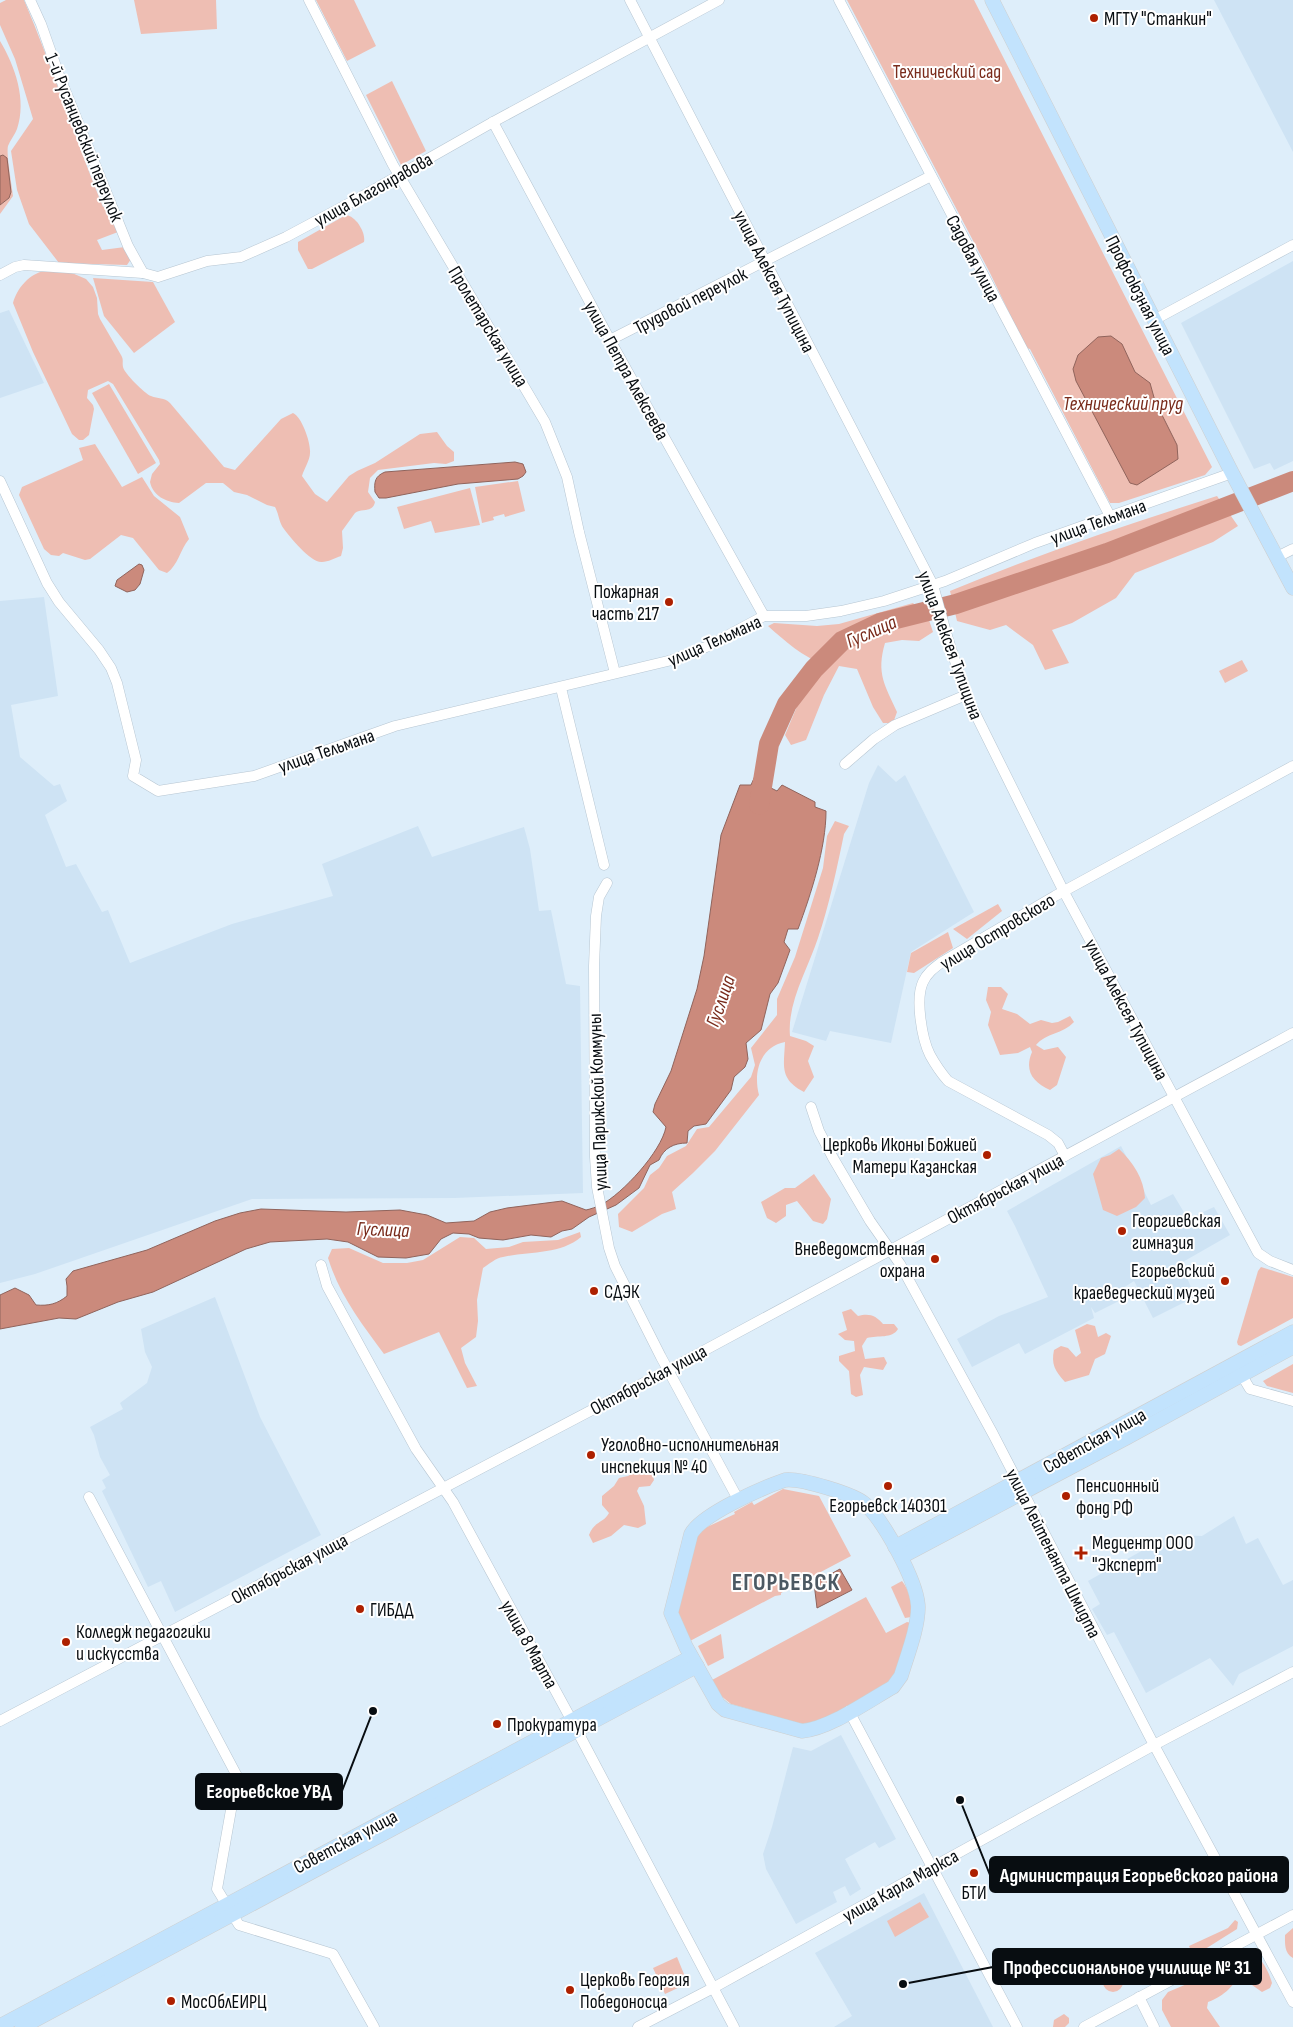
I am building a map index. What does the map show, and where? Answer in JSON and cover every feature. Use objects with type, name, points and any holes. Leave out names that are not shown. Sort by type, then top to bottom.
[{"type":"main road","name":"Профсоюзная улица","points":[[992,0],[1252,514],[1293,588]]},
{"type":"main road","name":"Советская улица","points":[[898,1552],[1021,1487],[1293,1332]]},
{"type":"main road","name":"Советская улица","points":[[1021,1487],[1126,1438],[1240,1374],[1293,1347]]},
{"type":"main road","points":[[785,1480],[797,1480],[822,1487],[851,1496],[864,1504],[898,1552],[908,1571],[918,1605],[917,1618],[901,1676],[893,1687],[819,1728],[802,1731],[731,1712],[718,1704],[680,1637],[670,1612],[691,1534],[703,1520],[785,1480]]},
{"type":"main road","name":"Советская улица","points":[[0,2026],[229,1909],[694,1662]]},
{"type":"main road","name":"Советская улица","points":[[22,2027],[229,1909]]},
{"type":"street","name":"1-й Русанцевский переулок","points":[[30,0],[128,246],[143,273]]},
{"type":"street","name":"Пролетарская улица","points":[[309,0],[399,174],[546,422],[567,477],[579,532],[616,673]]},
{"type":"street","name":"улица Алексея Тупицина","points":[[630,0],[933,585],[966,695],[1064,892],[1258,1253],[1270,1261],[1293,1270]]},
{"type":"street","name":"улица Благонравова","points":[[0,274],[15,267],[24,266],[143,273],[158,277],[207,260],[241,257],[286,237],[493,122],[720,0]]},
{"type":"street","name":"Садовая улица","points":[[838,0],[1110,516]]},
{"type":"street","name":"улица Петра Алексеева","points":[[493,122],[610,340],[764,616]]},
{"type":"street","name":"Трудовой переулок","points":[[610,340],[766,262],[780,252],[931,176]]},
{"type":"street","points":[[1154,320],[1293,245]]},
{"type":"street","name":"улица Тельмана","points":[[0,482],[47,583],[59,602],[99,650],[111,668],[136,760],[133,776],[158,791],[254,776],[395,726],[561,688],[672,660],[706,647],[764,616],[806,616],[840,611],[884,601],[933,585],[1035,543],[1232,473]]},
{"type":"street","points":[[1277,557],[1293,549]]},
{"type":"street","points":[[561,688],[604,866]]},
{"type":"street","points":[[845,764],[874,739],[895,725],[966,695]]},
{"type":"street","name":"улица Островского","points":[[1065,1156],[1058,1144],[1048,1135],[948,1081],[938,1068],[925,1041],[920,1003],[920,991],[923,981],[930,971],[942,962],[1064,892],[1293,766]]},
{"type":"street","name":"улица Парижской Коммуны","points":[[607,883],[599,897],[595,936],[595,1147],[597,1187],[606,1231],[615,1266],[668,1370],[739,1501]]},
{"type":"street","name":"Октябрьская улица","points":[[0,1721],[668,1370],[1293,1032]]},
{"type":"street","name":"улица Лейтенанта Шмидта","points":[[811,1106],[819,1131],[833,1158],[870,1222],[900,1264],[1021,1487],[1077,1600],[1293,2002]]},
{"type":"street","name":"улица 8 Марта","points":[[321,1265],[327,1286],[416,1449],[453,1502],[734,2027]]},
{"type":"street","points":[[1240,1374],[1250,1388],[1293,1401]]},
{"type":"street","points":[[89,1497],[237,1776],[217,1889],[239,1925],[333,1954],[374,2027]]},
{"type":"street","name":"улица Карла Маркса","points":[[638,2027],[713,1988],[1154,1745],[1293,1672]]},
{"type":"street","points":[[849,1711],[1017,2027]]},
{"type":"street","points":[[1084,2027],[1293,1915]]},
{"type":"street","points":[[1139,1997],[1154,2027]]},
{"type":"shaded area","points":[[1214,0],[1293,0],[1293,152]]},
{"type":"shaded area","points":[[1293,261],[1293,461],[1274,470],[1270,463],[1254,469],[1181,323]]},
{"type":"shaded area","points":[[9,310],[44,383],[0,398],[0,313]]},
{"type":"shaded area","points":[[44,597],[58,696],[11,705],[20,757],[54,786],[60,784],[67,801],[45,815],[66,867],[76,864],[102,912],[108,910],[130,963],[232,924],[333,896],[322,864],[418,826],[432,857],[524,827],[530,849],[539,911],[551,910],[566,984],[580,986],[583,1193],[454,1198],[252,1199],[35,1274],[0,1283],[0,601]]},
{"type":"shaded area","points":[[878,765],[896,782],[905,775],[974,912],[911,952],[891,1043],[830,1031],[826,1041],[792,1032],[869,783]]},
{"type":"shaded area","name":"Георгиевская гимназия","points":[[1121,1146],[1151,1205],[1173,1194],[1188,1219],[1214,1207],[1230,1235],[1181,1263],[1195,1297],[1153,1318],[1134,1281],[1117,1292],[1121,1300],[1095,1313],[1091,1307],[1094,1318],[1025,1354],[1019,1343],[972,1367],[957,1339],[999,1316],[1048,1297],[1007,1211]]},
{"type":"shaded area","points":[[215,1297],[260,1417],[321,1535],[175,1612],[161,1581],[148,1587],[102,1491],[106,1488],[102,1480],[110,1475],[100,1457],[90,1427],[123,1409],[120,1403],[147,1383],[152,1367],[145,1352],[141,1329]]},
{"type":"shaded area","points":[[1234,1516],[1246,1544],[1258,1538],[1283,1585],[1293,1580],[1293,1646],[1239,1674],[1233,1686],[1210,1658],[1146,1693],[1114,1632],[1107,1635],[1092,1609],[1100,1604],[1088,1581],[1170,1535],[1202,1536]]},
{"type":"shaded area","points":[[841,1735],[896,1839],[879,1848],[875,1842],[845,1859],[861,1889],[850,1896],[845,1886],[833,1892],[837,1902],[796,1924],[766,1869],[763,1854],[793,1747],[811,1751]]},
{"type":"shaded area","points":[[924,1893],[993,2027],[834,2027],[852,2016],[815,1953]]},
{"type":"green space","points":[[6,0],[24,0],[103,207],[108,206],[118,232],[97,240],[102,250],[125,247],[131,259],[127,265],[59,263],[29,224],[17,190],[11,151],[33,119],[15,59],[0,25],[0,3]]},
{"type":"green space","points":[[134,0],[216,0],[217,29],[141,34]]},
{"type":"green space","points":[[316,0],[354,0],[376,46],[347,61]]},
{"type":"green space","name":"Технический сад","points":[[847,0],[974,0],[1212,467],[1205,475],[1119,503],[1110,503],[1030,349],[1026,348],[990,273]]},
{"type":"green space","points":[[0,41],[15,72],[21,107],[17,129],[8,146],[8,162],[13,196],[0,214],[0,205],[9,198],[10,187],[3,155],[0,156]]},
{"type":"green space","points":[[392,81],[426,151],[401,165],[366,95]]},
{"type":"green space","points":[[346,215],[353,218],[360,226],[364,242],[312,269],[308,269],[298,250],[298,242]]},
{"type":"green space","points":[[45,271],[72,273],[86,279],[93,287],[97,298],[98,314],[122,357],[124,370],[148,394],[170,403],[224,467],[235,470],[281,419],[293,413],[303,425],[310,449],[309,459],[302,476],[315,494],[327,502],[349,476],[375,463],[420,434],[437,432],[454,452],[454,461],[446,464],[434,463],[378,470],[370,478],[368,492],[375,502],[374,505],[370,509],[355,513],[342,531],[343,548],[341,556],[324,562],[312,558],[296,543],[282,527],[275,507],[247,495],[234,492],[223,483],[206,483],[179,503],[165,500],[157,495],[150,482],[152,474],[160,464],[159,460],[113,384],[108,381],[88,390],[87,398],[94,409],[89,435],[83,440],[79,440],[72,434],[33,352],[13,303],[21,287],[29,278]]},
{"type":"green space","points":[[93,278],[153,282],[175,322],[134,353],[104,316]]},
{"type":"green space","points":[[109,384],[156,463],[138,474],[92,393]]},
{"type":"green space","points":[[95,444],[122,487],[142,477],[154,496],[180,517],[189,539],[174,566],[167,573],[159,570],[133,538],[121,535],[90,559],[85,560],[63,553],[59,556],[51,555],[44,549],[19,495],[22,487],[83,460],[79,448]]},
{"type":"green space","points":[[518,481],[525,511],[505,517],[504,514],[493,517],[494,520],[482,523],[475,487]]},
{"type":"green space","points":[[470,488],[480,525],[435,533],[431,521],[404,529],[397,507]]},
{"type":"green space","points":[[1217,496],[1238,526],[1213,542],[1135,573],[1116,598],[1072,623],[1052,630],[1069,663],[1045,670],[1033,645],[1006,625],[990,630],[957,621],[950,591],[1082,540]]},
{"type":"green space","points":[[913,603],[929,620],[933,632],[919,641],[902,640],[885,643],[881,663],[883,679],[897,712],[893,723],[883,723],[873,707],[857,669],[839,666],[824,695],[806,740],[791,745],[785,735],[801,697],[824,665],[801,653],[768,626],[774,623],[817,626],[839,624]]},
{"type":"green space","points":[[1242,660],[1248,671],[1225,683],[1219,671]]},
{"type":"green space","points":[[835,821],[849,826],[844,834],[822,926],[795,998],[790,1023],[790,1036],[806,1041],[814,1046],[808,1061],[814,1077],[804,1092],[796,1087],[790,1082],[785,1071],[785,1042],[770,1049],[764,1055],[758,1069],[757,1086],[759,1095],[715,1151],[672,1192],[676,1209],[662,1214],[632,1232],[619,1227],[618,1214],[644,1188],[650,1175],[659,1168],[667,1156],[686,1146],[697,1129],[709,1127],[751,1077],[755,1065],[751,1048],[777,1015],[777,999],[795,957],[823,868],[827,836]]},
{"type":"green space","points":[[998,904],[1002,911],[967,939],[953,929]]},
{"type":"green space","points":[[948,932],[953,948],[914,973],[907,972],[911,953]]},
{"type":"green space","points":[[988,987],[1001,987],[1008,994],[1002,1009],[1017,1014],[1030,1024],[1041,1020],[1052,1023],[1058,1022],[1070,1016],[1074,1022],[1036,1045],[1044,1050],[1058,1047],[1066,1057],[1057,1085],[1050,1090],[1039,1083],[1032,1075],[1029,1065],[1032,1052],[1030,1047],[1018,1053],[1000,1055],[988,1025],[991,1012],[986,1000]]},
{"type":"green space","points":[[1119,1149],[1137,1171],[1145,1198],[1136,1207],[1117,1216],[1103,1210],[1093,1174],[1101,1158]]},
{"type":"green space","points":[[814,1174],[831,1199],[827,1219],[823,1224],[813,1221],[797,1201],[786,1205],[786,1216],[776,1223],[767,1218],[761,1202],[785,1188],[795,1188]]},
{"type":"green space","points":[[580,1232],[581,1237],[564,1247],[544,1252],[500,1258],[483,1268],[477,1300],[478,1321],[476,1337],[461,1348],[465,1363],[477,1386],[467,1388],[439,1332],[384,1354],[344,1296],[328,1258],[332,1249],[349,1248],[383,1263],[407,1263],[423,1260],[460,1237],[474,1238],[486,1249],[509,1247],[523,1242],[558,1240]]},
{"type":"green space","points":[[1261,1267],[1293,1277],[1293,1318],[1241,1346],[1237,1342],[1258,1271]]},
{"type":"green space","points":[[851,1309],[858,1316],[872,1316],[883,1324],[894,1324],[898,1329],[892,1334],[867,1338],[862,1346],[865,1359],[884,1357],[887,1363],[883,1370],[864,1367],[860,1375],[863,1395],[856,1397],[851,1394],[849,1371],[839,1361],[839,1356],[855,1351],[854,1341],[845,1340],[838,1334],[847,1330],[842,1312]]},
{"type":"green space","points":[[1087,1324],[1095,1326],[1098,1337],[1106,1333],[1111,1336],[1105,1354],[1095,1359],[1089,1375],[1065,1382],[1055,1367],[1053,1359],[1054,1350],[1061,1346],[1068,1348],[1076,1357],[1081,1353],[1075,1330]]},
{"type":"green space","points":[[1293,1364],[1293,1393],[1267,1386],[1263,1381]]},
{"type":"green space","points":[[645,1466],[654,1480],[650,1486],[639,1487],[637,1491],[644,1506],[646,1524],[638,1528],[624,1525],[611,1536],[593,1543],[589,1535],[591,1530],[609,1513],[602,1505],[602,1496],[614,1486],[619,1478],[628,1476]]},
{"type":"green space","points":[[783,1489],[819,1496],[851,1556],[781,1593],[781,1595],[775,1596],[690,1641],[677,1615],[697,1535],[707,1527],[735,1514],[734,1512],[752,1502],[754,1505]]},
{"type":"green space","points":[[902,1581],[909,1593],[911,1607],[911,1617],[905,1618],[891,1587]]},
{"type":"green space","points":[[866,1597],[886,1633],[907,1622],[911,1623],[897,1676],[890,1683],[820,1722],[806,1725],[731,1704],[720,1695],[712,1680]]},
{"type":"green space","points":[[721,1634],[724,1658],[708,1666],[698,1646]]},
{"type":"green space","points":[[920,1902],[929,1917],[895,1937],[887,1921]]},
{"type":"green space","points":[[1235,1920],[1238,1922],[1237,1929],[1202,1951],[1192,1953],[1189,1946],[1228,1928]]},
{"type":"green space","points":[[1293,1928],[1293,1958],[1287,1951],[1285,1935]]},
{"type":"green space","points":[[1252,1952],[1259,1958],[1267,1970],[1272,1983],[1270,1988],[1262,1992],[1252,1985],[1248,1975],[1244,1972],[1224,1993],[1208,2002],[1207,2008],[1220,2027],[1171,2027],[1162,2010],[1162,2000],[1168,1992],[1194,1981],[1242,1953]]},
{"type":"green space","points":[[677,1957],[686,1979],[682,1986],[665,1994],[653,1968]]},
{"type":"green space","points":[[1113,1972],[1120,1975],[1123,1982],[1120,1989],[1113,1992],[1106,1989],[1103,1982],[1106,1975]]},
{"type":"green space","points":[[1064,2014],[1069,2018],[1069,2023],[1065,2027],[1053,2027],[1054,2020]]},
{"type":"water","points":[[3,155],[7,158],[11,192],[9,198],[0,205],[0,156]]},
{"type":"water","name":"Технический пруд","points":[[1111,336],[1122,344],[1135,372],[1150,383],[1155,401],[1177,445],[1178,459],[1137,485],[1130,483],[1076,381],[1073,369],[1078,355],[1098,337]]},
{"type":"water","points":[[515,462],[523,464],[526,472],[518,479],[458,484],[386,498],[379,498],[375,492],[376,480],[379,475],[385,472]]},
{"type":"water","points":[[139,564],[142,565],[144,570],[140,584],[135,590],[127,592],[115,586],[117,580]]},
{"type":"water","points":[[755,776],[771,780],[771,788],[777,791],[782,785],[815,802],[815,807],[826,811],[821,855],[808,901],[798,929],[788,929],[784,942],[790,950],[778,983],[770,994],[761,1030],[746,1043],[748,1059],[745,1067],[734,1077],[731,1090],[706,1124],[694,1126],[688,1131],[687,1143],[674,1145],[667,1149],[659,1160],[650,1165],[639,1188],[616,1205],[589,1217],[572,1229],[562,1231],[551,1237],[531,1235],[503,1240],[453,1233],[441,1239],[429,1254],[406,1258],[378,1257],[348,1242],[327,1239],[270,1242],[246,1249],[153,1292],[118,1302],[76,1319],[59,1318],[0,1329],[0,1295],[15,1288],[29,1295],[36,1305],[53,1304],[67,1296],[66,1279],[73,1271],[147,1250],[215,1221],[240,1213],[261,1209],[346,1212],[400,1210],[427,1215],[446,1223],[474,1221],[490,1212],[507,1208],[562,1201],[586,1210],[601,1205],[610,1199],[640,1171],[663,1137],[666,1127],[653,1112],[671,1071],[697,989],[704,956],[721,835],[740,785],[751,785]]},
{"type":"water","points":[[840,1569],[852,1590],[817,1608],[814,1583]]},
{"type":"waterway","name":"Гуслица","points":[[759,805],[769,744],[787,704],[814,669],[842,641],[880,623],[956,604],[1107,553],[1293,481]]},
{"type":"place","name":"МГТУ \"Станкин\"","points":[[1094,18]]},
{"type":"place","name":"Пожарная часть 217","points":[[669,602]]},
{"type":"place","name":"Церковь Иконы Божией Матери Казанская","points":[[987,1155]]},
{"type":"place","name":"Георгиевская гимназия","points":[[1122,1231]]},
{"type":"place","name":"Вневедомственная охрана","points":[[935,1259]]},
{"type":"place","name":"Егорьевский краеведческий музей","points":[[1225,1281]]},
{"type":"place","name":"СДЭК","points":[[594,1291]]},
{"type":"place","name":"Уголовно-исполнительная инспекция № 40","points":[[591,1455]]},
{"type":"place","name":"Егорьевск 140301","points":[[888,1486]]},
{"type":"place","name":"Пенсионный фонд РФ","points":[[1066,1496]]},
{"type":"place","name":"Медцентр ООО \"Эксперт\"","points":[[1081,1553]]},
{"type":"place","name":"ГИБДД","points":[[360,1609]]},
{"type":"place","name":"Колледж педагогики и искусства","points":[[66,1642]]},
{"type":"place","name":"Егорьевское УВД","points":[[373,1711]]},
{"type":"place","name":"Прокуратура","points":[[497,1724]]},
{"type":"place","name":"Администрация Егорьевского района","points":[[960,1800]]},
{"type":"place","name":"БТИ","points":[[974,1873]]},
{"type":"place","name":"Профессиональное училище № 31","points":[[903,1984]]},
{"type":"place","name":"Церковь Георгия Победоносца","points":[[570,1990]]},
{"type":"place","name":"MосОблЕИРЦ","points":[[171,2001]]},
{"type":"district","name":"ЕГОРЬЕВСК","points":[[786,1582]]}]
